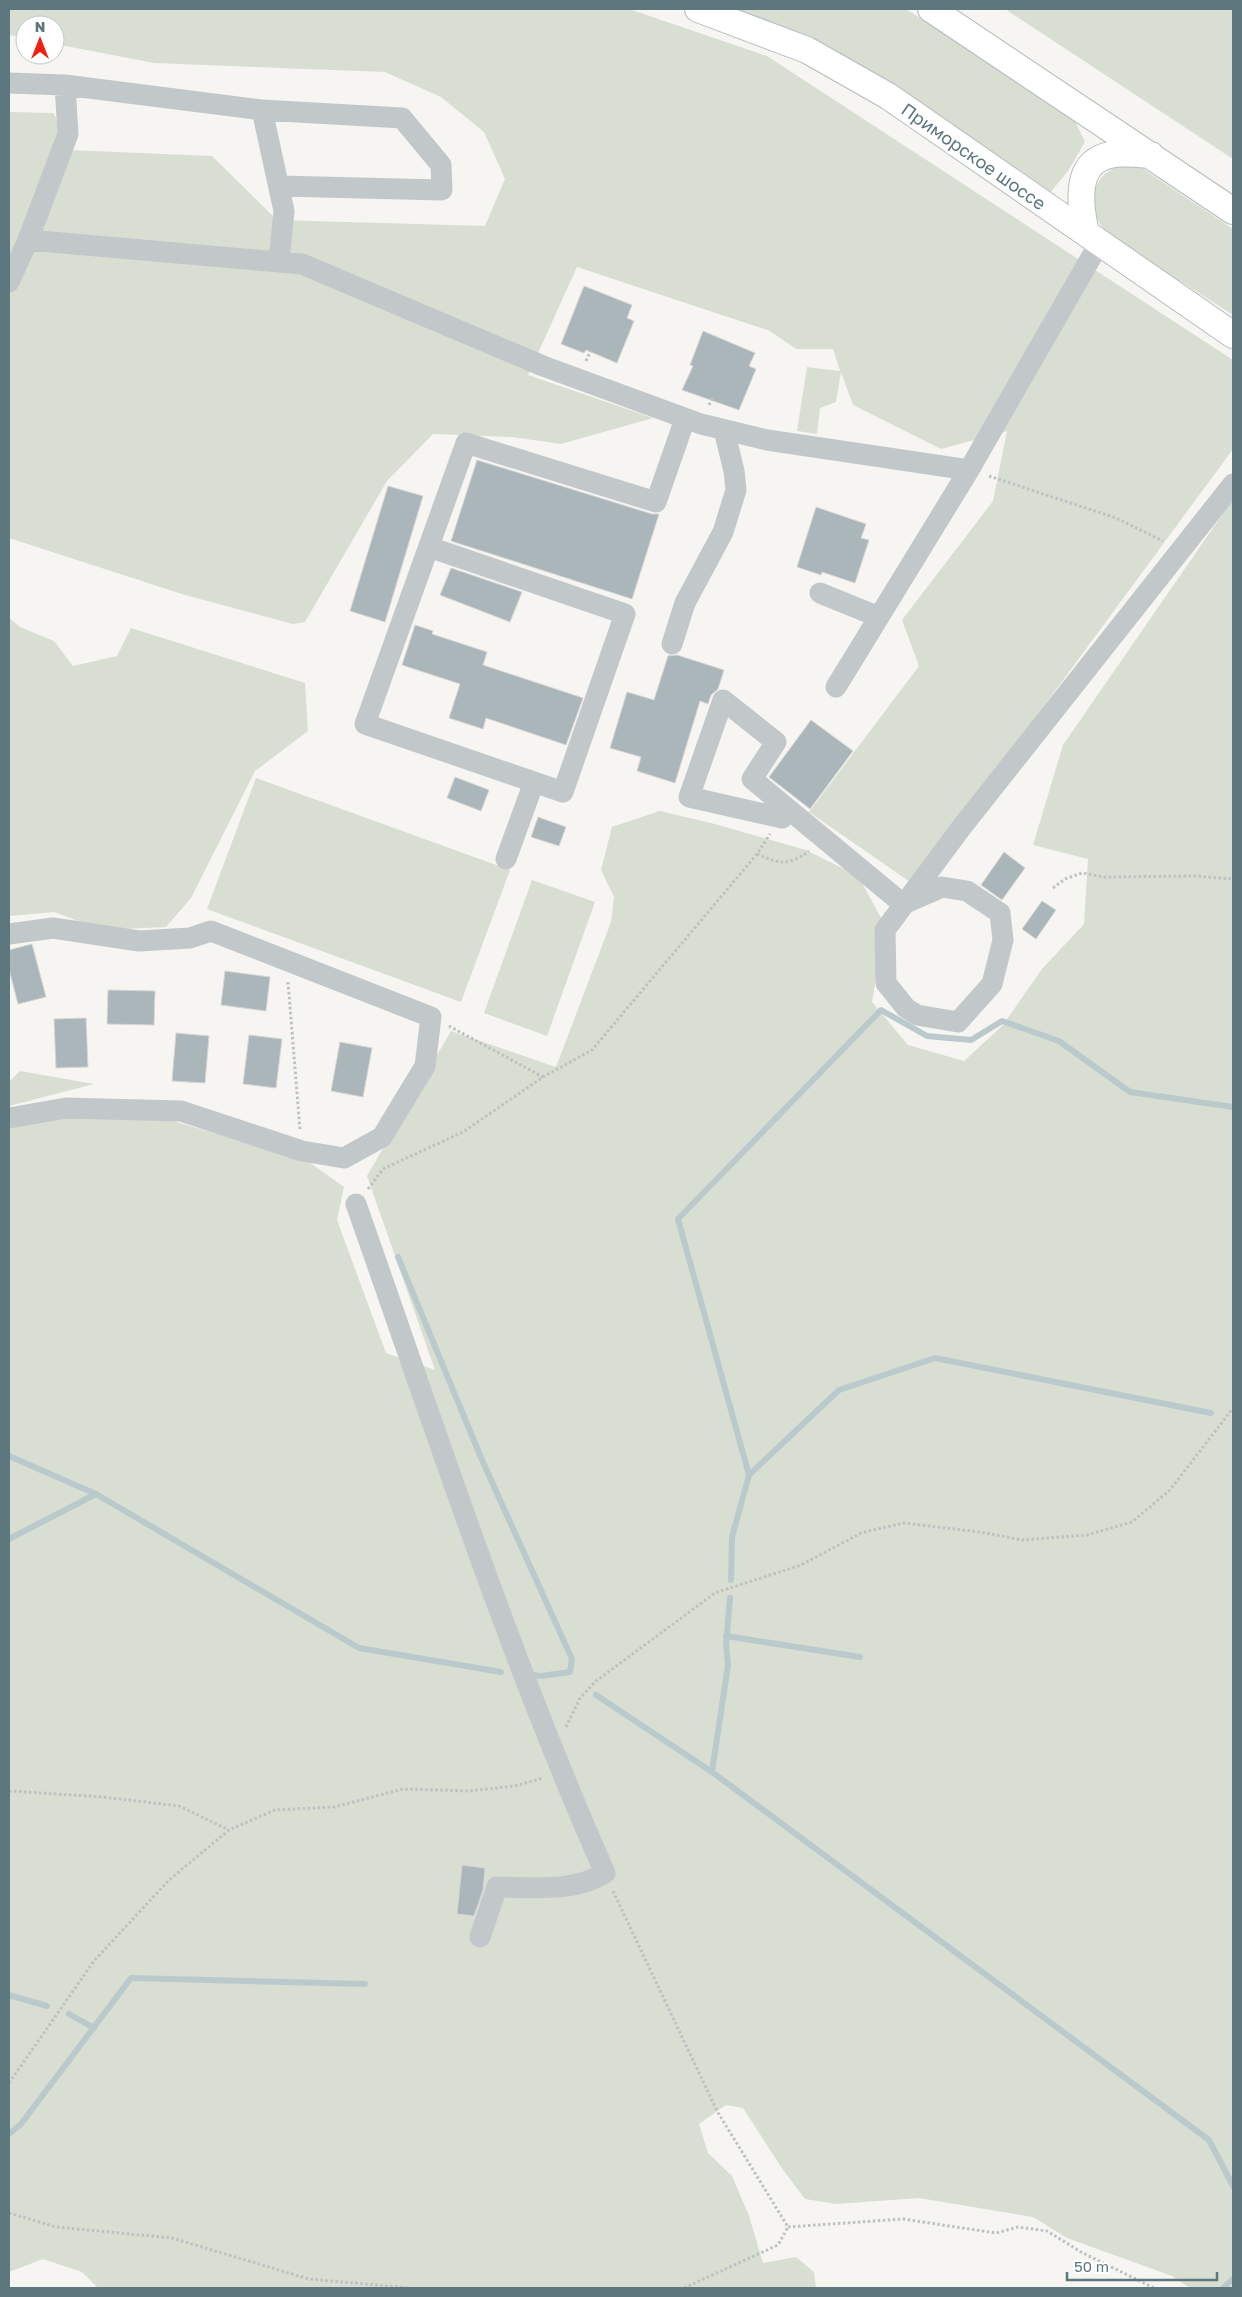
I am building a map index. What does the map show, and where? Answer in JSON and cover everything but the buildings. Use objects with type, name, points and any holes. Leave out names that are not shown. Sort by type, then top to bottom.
[{"type":"main road","name":"Приморское шоссе","points":[[698,9],[807,50],[888,96],[1233,334]]},
{"type":"main road","points":[[931,9],[1233,211]]},
{"type":"main road","points":[[1093,238],[1081,199],[1083,182],[1088,170],[1098,159],[1110,155],[1151,155]]},
{"type":"lane","points":[[9,82],[65,85],[262,110],[402,118],[441,165],[442,190],[279,186]]},
{"type":"lane","points":[[9,282],[28,240],[68,134],[65,85]]},
{"type":"lane","points":[[262,110],[284,211],[279,261]]},
{"type":"lane","points":[[836,687],[969,470],[1093,238]]},
{"type":"lane","points":[[28,240],[302,264],[534,362],[685,419],[767,440],[969,470]]},
{"type":"lane","points":[[429,547],[625,614],[563,792],[365,724],[466,443],[656,502],[685,419]]},
{"type":"lane","points":[[672,644],[685,603],[724,532],[736,490],[734,471],[724,430]]},
{"type":"lane","points":[[903,904],[942,887],[967,891],[1000,914],[1003,940],[992,984],[958,1022],[917,1015],[906,1008],[886,983],[885,930],[903,904],[1233,484]]},
{"type":"lane","points":[[820,593],[879,617]]},
{"type":"lane","points":[[780,819],[752,779],[776,742],[723,700],[689,797],[780,819],[824,840],[903,904]]},
{"type":"lane","points":[[506,859],[534,782]]},
{"type":"lane","points":[[9,934],[53,928],[139,941],[190,938],[211,931],[431,1017],[425,1066],[382,1137],[344,1158],[302,1150],[180,1112],[66,1108],[9,1118]]},
{"type":"lane","points":[[356,1204],[418,1384],[557,1764],[605,1874],[590,1882],[570,1887],[497,1887],[480,1937]]},
{"type":"path","points":[[588,358],[591,350]]},
{"type":"path","points":[[709,405],[713,397]]},
{"type":"path","points":[[969,470],[1116,518],[1163,541]]},
{"type":"path","points":[[356,1204],[383,1169],[463,1132],[543,1077],[592,1050],[757,854],[780,819]]},
{"type":"path","points":[[757,854],[776,863],[797,860],[824,840]]},
{"type":"path","points":[[1054,888],[1065,879],[1082,873],[1104,877],[1195,876],[1233,879]]},
{"type":"path","points":[[286,960],[302,1150]]},
{"type":"path","points":[[431,1017],[543,1077]]},
{"type":"path","points":[[9,2083],[94,1961],[170,1880],[228,1830],[275,1810],[334,1807],[403,1789],[468,1791],[515,1786],[557,1764],[580,1698],[596,1681],[715,1593],[801,1565],[861,1532],[903,1523],[980,1532],[1022,1540],[1087,1535],[1132,1522],[1170,1490],[1233,1408]]},
{"type":"path","points":[[9,1792],[103,1797],[179,1806],[228,1830]]},
{"type":"path","points":[[605,1874],[717,2111],[788,2227]]},
{"type":"path","points":[[9,2213],[56,2227],[172,2238],[309,2279],[411,2288]]},
{"type":"path","points":[[788,2227],[904,2219],[996,2233],[1018,2227],[1048,2231],[1081,2252],[1154,2288]]},
{"type":"path","points":[[684,2288],[778,2245],[788,2227]]},
{"type":"shaded area","points":[[9,9],[629,9],[767,56],[1233,360],[1233,449],[913,884],[809,812],[919,666],[902,620],[993,501],[1007,431],[941,449],[853,405],[841,372],[836,402],[820,408],[817,434],[797,431],[807,367],[840,371],[833,349],[796,349],[770,331],[577,267],[528,375],[653,418],[561,444],[512,437],[433,434],[387,481],[305,622],[293,624],[185,595],[9,538],[9,112],[54,113],[68,150],[212,156],[277,220],[485,226],[505,179],[484,132],[441,97],[385,72],[154,63],[65,46],[65,15],[15,15],[15,36],[9,35]]},
{"type":"shaded area","points":[[729,9],[906,9],[1074,119],[1085,142],[1068,171],[1049,194]]},
{"type":"shaded area","points":[[1005,9],[1233,9],[1233,159]]},
{"type":"shaded area","points":[[1128,165],[1142,168],[1233,229],[1233,315],[1121,243],[1101,226],[1094,209],[1093,199],[1098,183],[1110,171]]},
{"type":"shaded area","points":[[1233,499],[1233,2288],[1190,2288],[1172,2276],[1067,2238],[1033,2217],[919,2198],[836,2204],[805,2199],[781,2167],[743,2108],[726,2105],[699,2124],[708,2153],[732,2176],[749,2216],[763,2263],[796,2257],[814,2272],[816,2288],[98,2288],[82,2272],[43,2259],[9,2272],[9,1122],[49,1116],[173,1121],[306,1160],[344,1187],[337,1220],[386,1353],[435,1370],[367,1176],[451,1031],[556,1067],[611,922],[614,897],[601,870],[612,827],[660,811],[711,823],[806,850],[858,876],[885,925],[872,1002],[908,1045],[964,1061],[1003,1025],[1042,969],[1084,924],[1088,859],[1033,845],[1063,745]]},
{"type":"shaded area","points":[[9,618],[20,627],[54,641],[73,666],[117,656],[131,628],[305,683],[308,731],[255,771],[191,898],[166,927],[102,930],[54,912],[9,916]]},
{"type":"shaded area","points":[[256,778],[510,870],[461,1002],[207,909]]},
{"type":"shaded area","points":[[532,880],[595,902],[547,1036],[484,1013]]},
{"type":"shaded area","points":[[20,1071],[94,1084],[9,1106],[9,1082]]},
{"type":"waterway","points":[[731,1580],[732,1537],[749,1475],[678,1219],[881,1010],[927,1036],[971,1040],[1002,1021],[1059,1041],[1130,1092],[1233,1107]]},
{"type":"waterway","points":[[398,1257],[482,1460],[572,1659],[570,1672],[541,1676],[530,1675]]},
{"type":"waterway","points":[[749,1475],[839,1390],[935,1358],[1211,1413]]},
{"type":"waterway","points":[[9,1456],[96,1494],[359,1648],[501,1672]]},
{"type":"waterway","points":[[9,1539],[96,1494]]},
{"type":"waterway","points":[[730,1598],[726,1645],[728,1665],[712,1772],[1209,2140],[1233,2186]]},
{"type":"waterway","points":[[726,1636],[860,1657]]},
{"type":"waterway","points":[[596,1695],[712,1772]]},
{"type":"waterway","points":[[9,2134],[21,2124],[131,1978],[365,1984]]},
{"type":"waterway","points":[[9,1995],[47,2006]]},
{"type":"waterway","points":[[69,2014],[94,2028]]},
{"type":"waterway","points":[[1223,2288],[1233,2279]]}]
